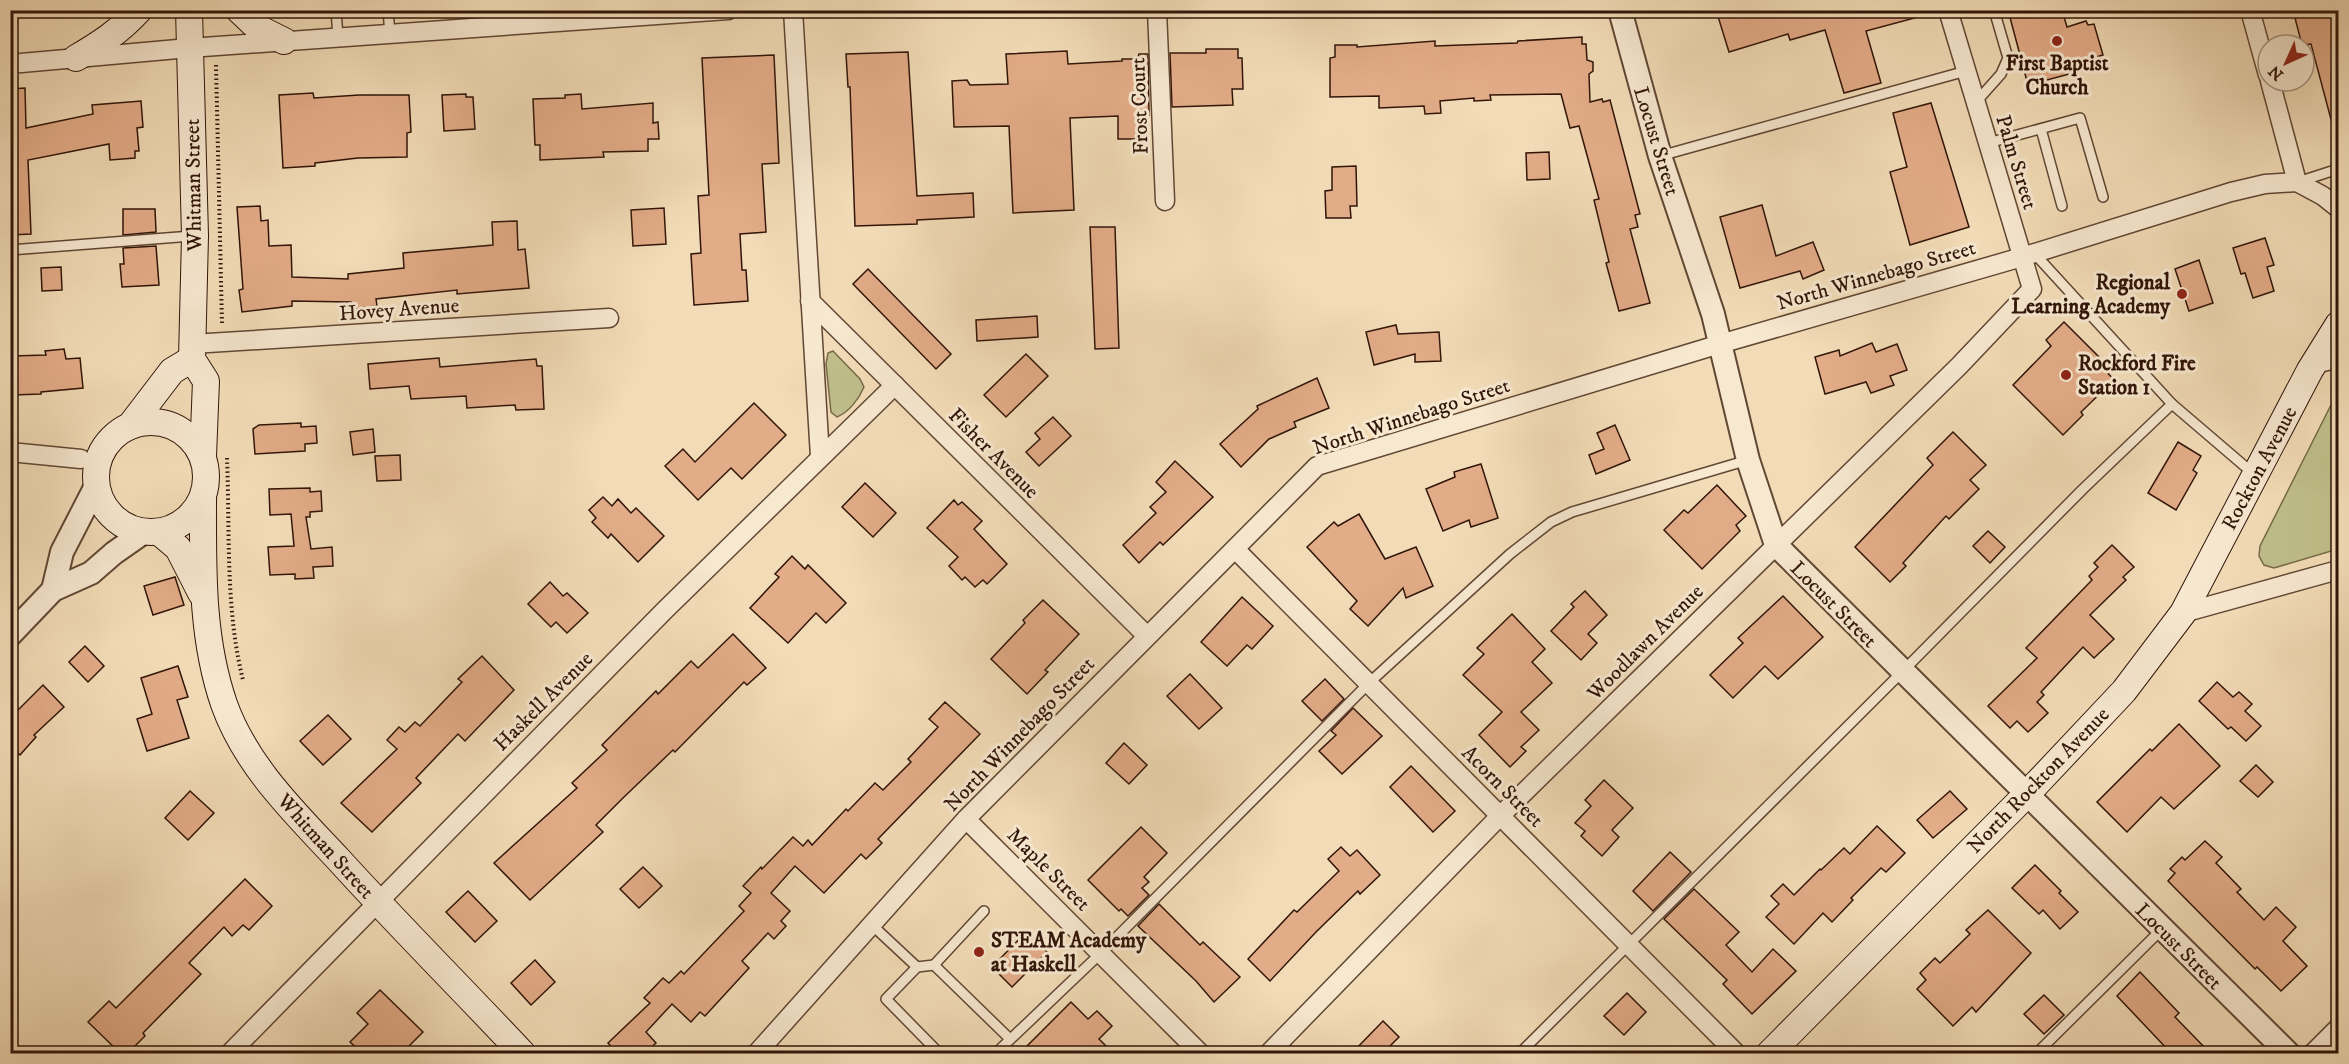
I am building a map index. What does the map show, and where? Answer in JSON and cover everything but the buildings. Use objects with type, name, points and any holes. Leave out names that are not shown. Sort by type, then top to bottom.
[{"type":"main road","points":[[76,58],[122,28],[139,10]]},
{"type":"main road","name":"Whitman Street","points":[[189,10],[195,236],[192,351],[206,381],[203,456]]},
{"type":"main road","points":[[239,10],[258,28],[285,41]]},
{"type":"main road","name":"Rockton Avenue","points":[[2183,613],[2310,370],[2338,325]]},
{"type":"main road","points":[[130,426],[172,371],[192,351]]},
{"type":"main road","points":[[144,422],[159,422],[173,426],[185,433],[203,456],[206,484],[203,498],[185,521],[173,528],[151,532],[124,524],[107,510],[100,498],[96,484],[96,469],[100,455],[107,443],[130,426],[144,422]]},
{"type":"main road","name":"Whitman Street","points":[[203,498],[202,596],[213,665],[225,706],[258,770],[377,901],[523,1053]]},
{"type":"main road","name":"Whitman Street","points":[[151,532],[178,548],[202,596]]},
{"type":"main road","name":"North Rockton Avenue","points":[[1769,1053],[2026,795],[2124,692],[2183,613]]},
{"type":"street","points":[[10,64],[189,48],[390,34],[545,17],[728,10]]},
{"type":"street","points":[[793,10],[820,457]]},
{"type":"street","name":"Frost Court","points":[[1157,10],[1165,201]]},
{"type":"street","name":"Locust Street","points":[[1620,10],[1660,156],[1713,314],[1748,460],[1776,545],[2289,1053]]},
{"type":"street","name":"Palm Street","points":[[1948,10],[1988,143],[2028,255]]},
{"type":"street","points":[[2250,10],[2256,33]]},
{"type":"street","points":[[2273,93],[2297,182],[2323,196],[2338,208]]},
{"type":"street","name":"North Winnebago Street","points":[[756,1053],[966,819],[1317,466],[1720,344],[2028,255],[2231,192],[2265,183],[2297,182]]},
{"type":"street","name":"Woodlawn Avenue","points":[[1268,1053],[1500,816],[1959,366],[2032,289],[2028,255]]},
{"type":"street","name":"Fisher Avenue","points":[[810,301],[1147,636]]},
{"type":"street","name":"Hovey Avenue","points":[[192,351],[223,342],[609,318]]},
{"type":"street","name":"Haskell Avenue","points":[[229,1053],[377,901],[820,457],[895,386]]},
{"type":"street","points":[[10,452],[81,459]]},
{"type":"street","points":[[53,590],[62,552],[96,484]]},
{"type":"street","points":[[10,635],[53,590],[91,573],[114,553],[151,532]]},
{"type":"street","name":"Acorn Street","points":[[1236,550],[1737,1053]]},
{"type":"street","points":[[2183,613],[2338,570]]},
{"type":"street","name":"Maple Street","points":[[966,819],[1201,1053]]},
{"type":"street","points":[[2312,1053],[2338,1028]]},
{"type":"lane","points":[[336,10],[338,37]]},
{"type":"lane","points":[[388,10],[390,34]]},
{"type":"lane","points":[[1976,102],[2001,74],[2008,58],[1994,10]]},
{"type":"lane","points":[[1660,156],[1966,71]]},
{"type":"lane","points":[[1988,143],[2080,118],[2103,197]]},
{"type":"lane","points":[[2041,129],[2062,206]]},
{"type":"lane","points":[[2297,182],[2338,169]]},
{"type":"lane","points":[[10,250],[195,236]]},
{"type":"lane","points":[[2028,255],[2172,404],[2255,475]]},
{"type":"lane","points":[[2310,370],[2338,363]]},
{"type":"lane","points":[[1519,1053],[2083,489],[2172,404]]},
{"type":"lane","points":[[995,1053],[1101,953],[1370,682],[1510,554],[1551,522],[1572,512],[1748,460]]},
{"type":"lane","points":[[940,1053],[886,999],[917,967],[934,965],[984,911]]},
{"type":"lane","points":[[872,925],[917,967]]},
{"type":"lane","points":[[2036,1053],[2162,929]]},
{"type":"lane","points":[[934,965],[1010,1039]]},
{"type":"lane","points":[[10,1045],[19,1053]]},
{"type":"path","points":[[216,46],[223,342]]},
{"type":"path","points":[[227,449],[230,570],[240,667],[246,689]]},
{"type":"green space","points":[[833,351],[860,379],[864,387],[853,405],[837,417],[831,412],[826,364],[828,353]]},
{"type":"green space","points":[[2338,391],[2338,549],[2274,568],[2264,565],[2259,556],[2260,546]]},
{"type":"place","name":"First Baptist Church","points":[[2057,41]]},
{"type":"place","name":"Regional Learning Academy","points":[[2182,294]]},
{"type":"place","name":"Rockford Fire Station 1","points":[[2066,375]]},
{"type":"place","name":"STEAM Academy at Haskell","points":[[979,952]]}]
